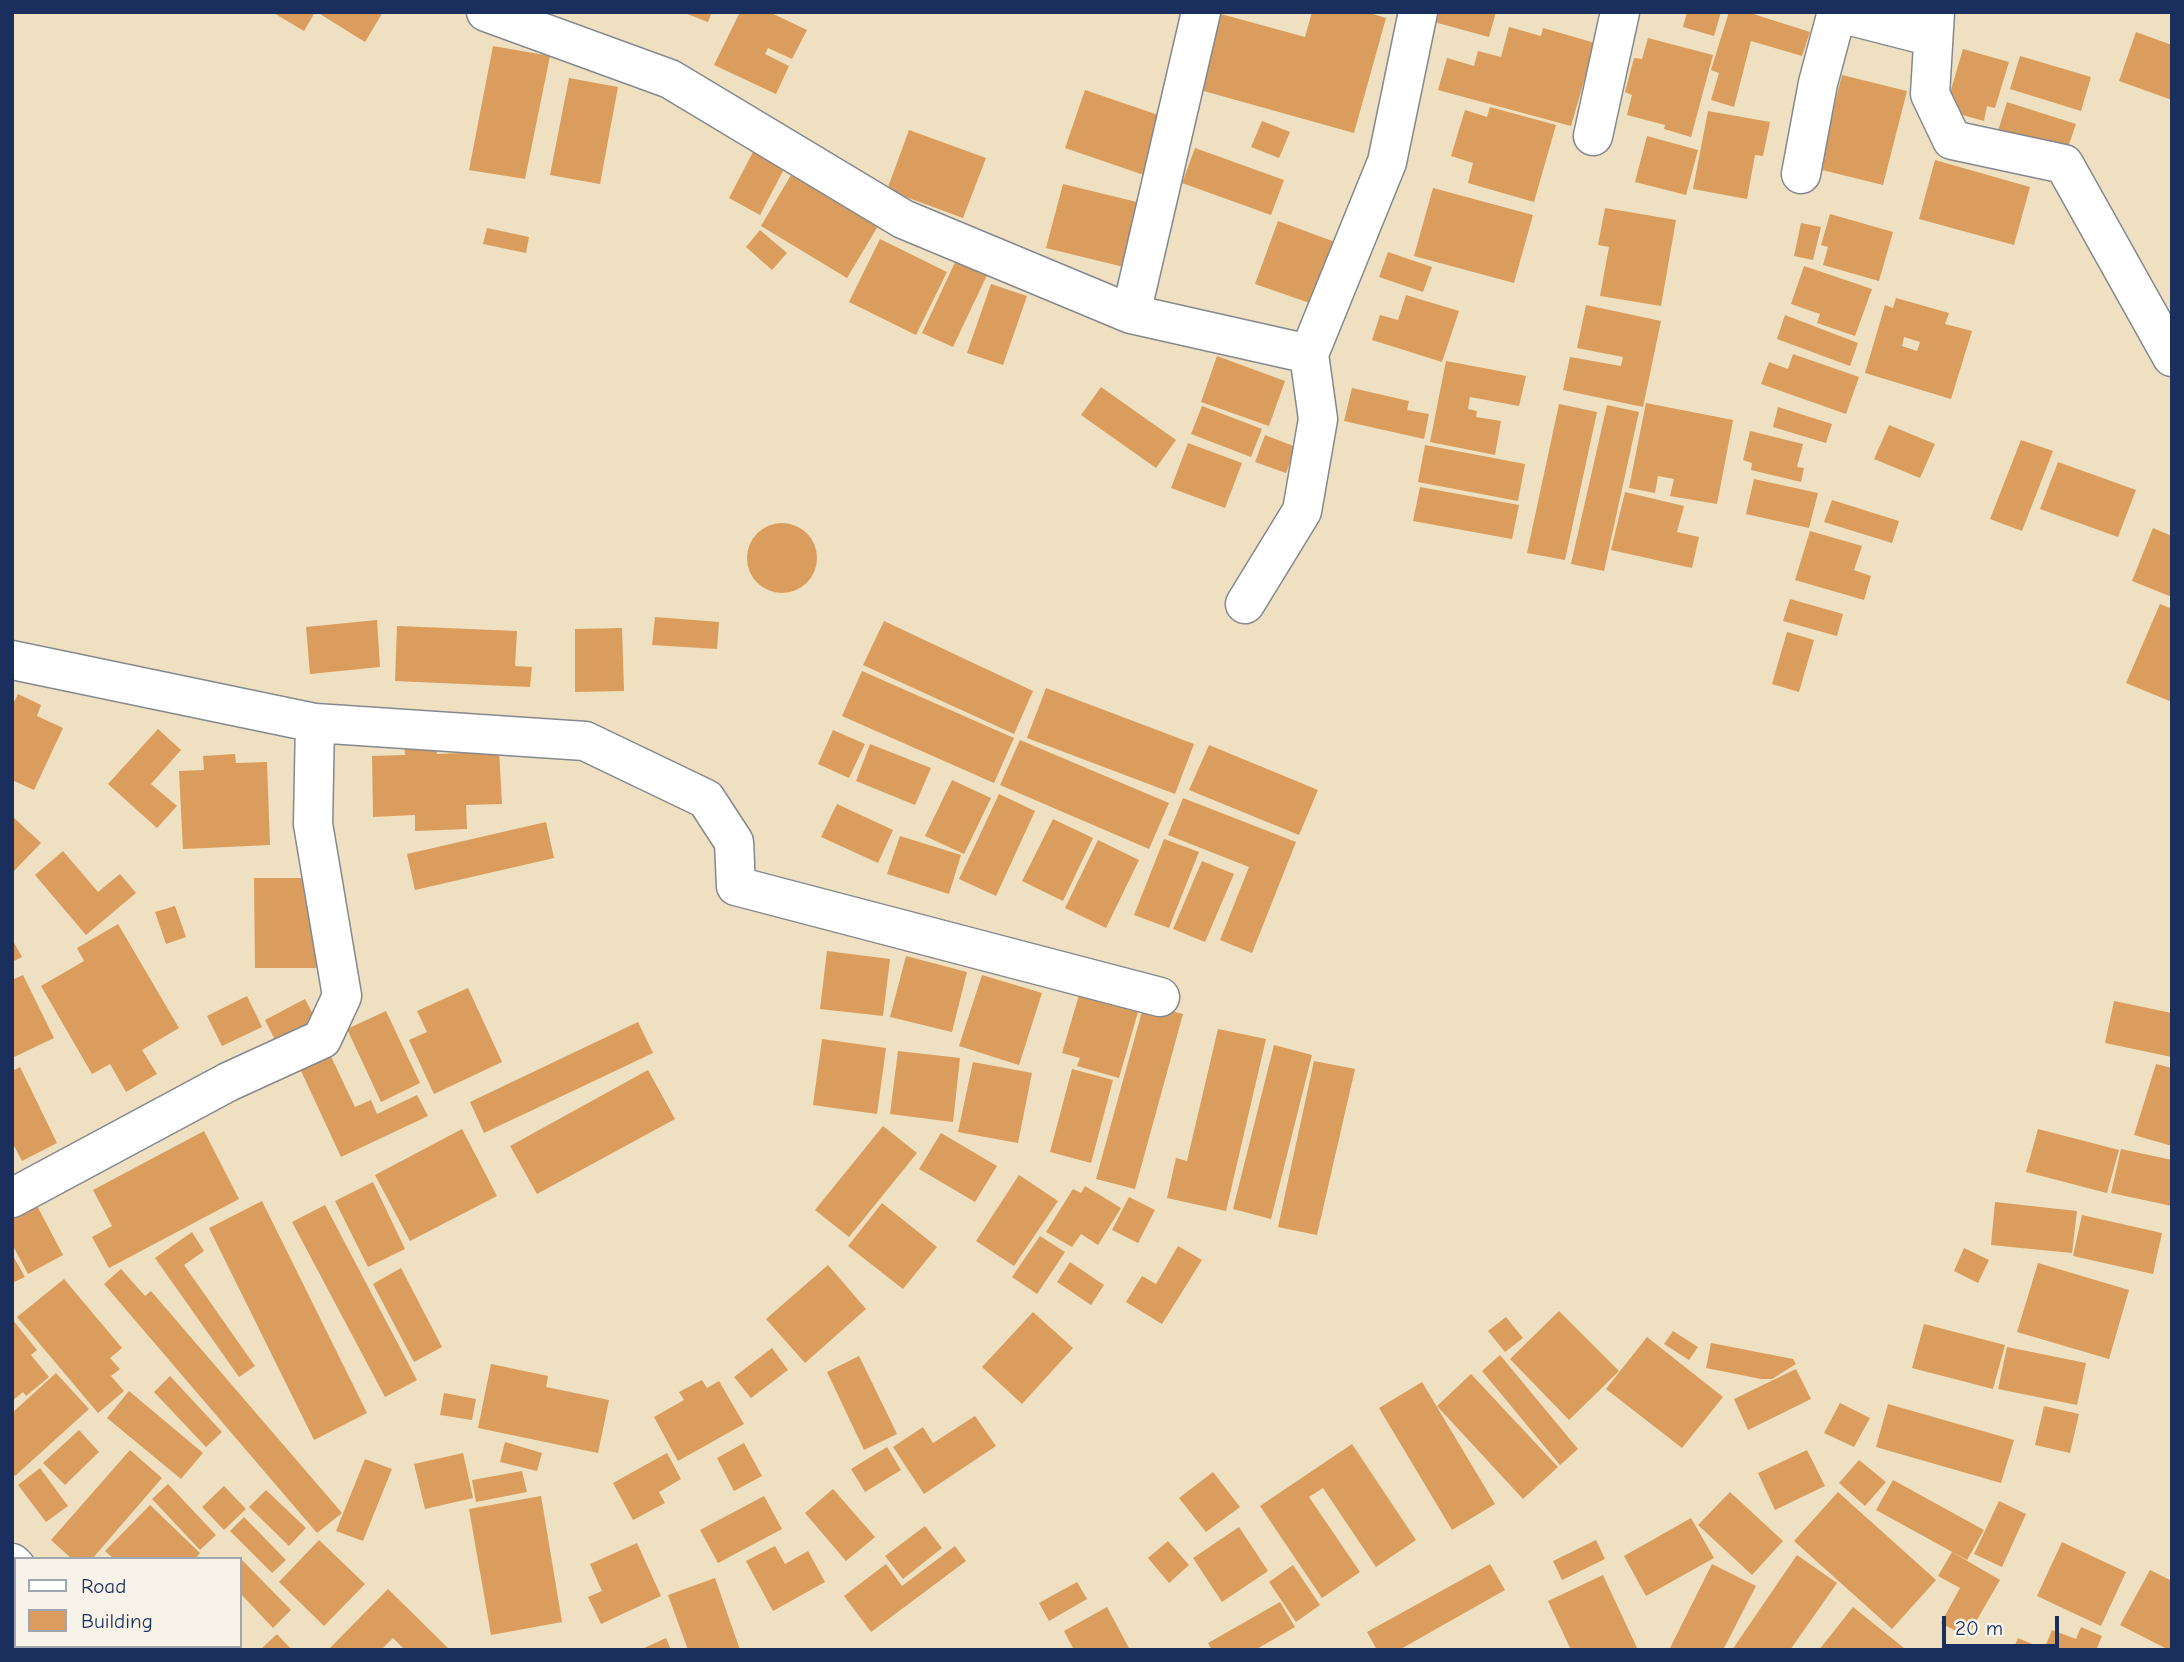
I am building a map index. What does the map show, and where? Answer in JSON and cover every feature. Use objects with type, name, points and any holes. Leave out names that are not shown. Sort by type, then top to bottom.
[{"type":"street","points":[[486,12],[670,79],[903,219],[1131,314],[1309,354]]},
{"type":"street","points":[[1131,314],[1201,12]]},
{"type":"street","points":[[1245,604],[1302,511],[1318,419],[1309,354],[1387,162],[1418,12]]},
{"type":"street","points":[[1593,135],[1620,12]]},
{"type":"street","points":[[1801,174],[1818,83],[1850,13],[1934,25],[1930,94],[1952,140],[2064,164],[2172,357]]},
{"type":"street","points":[[12,660],[316,723],[585,741],[706,799],[734,842],[736,886],[1160,997]]},
{"type":"street","points":[[12,1198],[229,1082],[322,1038],[342,996],[313,824],[316,723]]},
{"type":"building","points":[[272,12],[315,12],[304,31]]},
{"type":"building","points":[[383,12],[365,42],[320,14]]},
{"type":"building","points":[[682,12],[712,12],[708,22]]},
{"type":"building","points":[[740,12],[769,12],[807,30],[792,59],[768,48],[765,54],[789,66],[776,94],[714,65]]},
{"type":"building","points":[[1312,12],[1366,12],[1386,18],[1354,133],[1200,90],[1221,14],[1305,37]]},
{"type":"building","points":[[1436,12],[1496,12],[1489,37],[1434,22]]},
{"type":"building","points":[[1687,12],[1721,12],[1714,36],[1683,27]]},
{"type":"building","points":[[1729,12],[1747,12],[1810,32],[1802,56],[1751,41],[1734,107],[1711,100],[1719,73],[1711,70]]},
{"type":"building","points":[[1509,27],[1541,36],[1543,28],[1595,43],[1571,126],[1438,90],[1447,58],[1474,66],[1478,51],[1501,57]]},
{"type":"building","points":[[2136,32],[2172,45],[2172,100],[2119,81]]},
{"type":"building","points":[[1648,38],[1713,55],[1691,137],[1664,129],[1665,125],[1627,115],[1632,95],[1625,92],[1634,58],[1642,59]]},
{"type":"building","points":[[493,46],[550,56],[525,179],[469,170]]},
{"type":"building","points":[[1963,49],[2009,62],[1995,108],[1987,106],[1984,121],[1945,110]]},
{"type":"building","points":[[2020,56],[2091,77],[2081,111],[2010,89]]},
{"type":"building","points":[[1842,75],[1907,91],[1883,185],[1818,169]]},
{"type":"building","points":[[569,78],[618,87],[600,184],[550,175]]},
{"type":"building","points":[[1085,90],[1164,117],[1144,175],[1065,148]]},
{"type":"building","points":[[2007,102],[2076,124],[2066,153],[1998,131]]},
{"type":"building","points":[[1490,107],[1556,125],[1534,202],[1468,183],[1473,163],[1451,156],[1465,110],[1487,117]]},
{"type":"building","points":[[1708,111],[1770,122],[1763,156],[1755,155],[1747,199],[1693,189]]},
{"type":"building","points":[[1262,121],[1290,132],[1279,158],[1251,147]]},
{"type":"building","points":[[909,130],[986,158],[963,218],[887,190]]},
{"type":"building","points":[[1647,136],[1698,150],[1686,195],[1635,182]]},
{"type":"building","points":[[1195,148],[1284,180],[1271,215],[1182,183]]},
{"type":"building","points":[[753,152],[784,169],[760,215],[729,198]]},
{"type":"building","points":[[1935,160],[2030,187],[2014,245],[1919,219]]},
{"type":"building","points":[[791,175],[878,226],[847,278],[761,226]]},
{"type":"building","points":[[1063,184],[1141,203],[1124,267],[1046,248]]},
{"type":"building","points":[[1433,188],[1533,215],[1514,283],[1414,256]]},
{"type":"building","points":[[1605,208],[1676,220],[1661,306],[1600,296],[1609,247],[1598,245]]},
{"type":"building","points":[[1830,214],[1893,232],[1879,281],[1823,265],[1828,247],[1821,245]]},
{"type":"building","points":[[1278,221],[1346,246],[1324,308],[1255,284]]},
{"type":"building","points":[[1801,223],[1821,227],[1813,260],[1794,256]]},
{"type":"building","points":[[487,228],[529,237],[526,253],[483,244]]},
{"type":"building","points":[[760,230],[787,253],[772,270],[746,247]]},
{"type":"building","points":[[880,239],[947,272],[916,335],[849,302]]},
{"type":"building","points":[[1388,252],[1432,267],[1423,292],[1379,277]]},
{"type":"building","points":[[957,258],[988,273],[953,347],[922,333]]},
{"type":"building","points":[[1804,266],[1872,289],[1855,336],[1817,323],[1820,314],[1791,304]]},
{"type":"building","points":[[991,284],[1027,296],[1003,365],[967,353]]},
{"type":"building","points":[[1406,295],[1459,311],[1442,362],[1372,340],[1380,315],[1398,320]]},
{"type":"building","points":[[1896,298],[1949,313],[1945,324],[1972,331],[1951,399],[1865,373],[1885,305],[1893,308]],"holes":[[[1904,337],[1920,342],[1917,351],[1902,346]]]},
{"type":"building","points":[[1586,305],[1661,321],[1643,407],[1563,390],[1570,357],[1621,366],[1623,357],[1577,348]]},
{"type":"building","points":[[1785,315],[1858,343],[1850,366],[1777,339]]},
{"type":"building","points":[[1793,354],[1859,377],[1846,414],[1761,384],[1769,362],[1788,369]]},
{"type":"building","points":[[1217,356],[1285,381],[1269,426],[1201,402]]},
{"type":"building","points":[[1446,361],[1526,376],[1519,406],[1470,397],[1468,409],[1477,411],[1476,417],[1501,421],[1495,455],[1430,442]]},
{"type":"building","points":[[1101,387],[1176,440],[1156,468],[1081,415]]},
{"type":"building","points":[[1352,388],[1409,401],[1407,410],[1429,414],[1424,439],[1344,421]]},
{"type":"building","points":[[1646,403],[1733,420],[1717,504],[1670,496],[1674,479],[1658,476],[1655,493],[1629,488]]},
{"type":"building","points":[[1559,404],[1597,412],[1565,560],[1527,553]]},
{"type":"building","points":[[1607,405],[1639,412],[1604,571],[1571,564]]},
{"type":"building","points":[[1202,406],[1262,429],[1251,457],[1191,434]]},
{"type":"building","points":[[1778,407],[1832,424],[1826,443],[1773,427]]},
{"type":"building","points":[[1889,425],[1935,444],[1920,478],[1874,459]]},
{"type":"building","points":[[1750,431],[1803,444],[1797,467],[1804,468],[1801,482],[1751,470],[1752,463],[1743,460]]},
{"type":"building","points":[[1265,435],[1296,447],[1286,473],[1255,462]]},
{"type":"building","points":[[2021,440],[2053,451],[2022,531],[1990,519]]},
{"type":"building","points":[[1188,443],[1242,463],[1225,508],[1171,488]]},
{"type":"building","points":[[1425,445],[1525,464],[1518,501],[1418,482]]},
{"type":"building","points":[[2058,462],[2136,490],[2118,537],[2040,509]]},
{"type":"building","points":[[1754,479],[1818,493],[1809,528],[1746,514]]},
{"type":"building","points":[[1420,487],[1519,505],[1512,539],[1413,521]]},
{"type":"building","points":[[1625,492],[1684,506],[1677,532],[1699,537],[1692,568],[1611,550]]},
{"type":"building","points":[[1832,500],[1899,521],[1892,543],[1824,522]]},
{"type":"building","points":[[775,523],[789,523],[802,529],[811,538],[817,558],[815,571],[807,583],[789,593],[775,593],[762,587],[753,578],[747,565],[747,551],[753,538],[762,529]]},
{"type":"building","points":[[2153,528],[2172,536],[2172,597],[2132,581]]},
{"type":"building","points":[[1810,531],[1862,546],[1854,570],[1871,576],[1864,600],[1795,580]]},
{"type":"building","points":[[1790,599],[1843,614],[1837,636],[1783,621]]},
{"type":"building","points":[[2160,604],[2172,609],[2172,702],[2126,683]]},
{"type":"building","points":[[655,617],[719,622],[717,649],[652,645]]},
{"type":"building","points":[[377,620],[380,667],[310,674],[306,627]]},
{"type":"building","points":[[884,621],[1033,691],[1014,734],[863,665]]},
{"type":"building","points":[[397,626],[517,631],[515,666],[532,667],[530,687],[395,681]]},
{"type":"building","points":[[622,628],[624,691],[575,692],[575,629]]},
{"type":"building","points":[[1787,632],[1814,640],[1799,692],[1772,684]]},
{"type":"building","points":[[862,671],[1014,738],[994,783],[842,716]]},
{"type":"building","points":[[1046,688],[1194,744],[1175,794],[1027,738]]},
{"type":"building","points":[[18,694],[41,705],[37,716],[63,728],[34,790],[12,780],[12,706]]},
{"type":"building","points":[[158,729],[181,750],[151,784],[177,806],[157,828],[108,784]]},
{"type":"building","points":[[833,730],[865,744],[849,778],[818,764]]},
{"type":"building","points":[[436,739],[437,754],[499,751],[502,804],[466,805],[467,829],[415,831],[415,815],[373,817],[372,756],[405,755],[404,741]]},
{"type":"building","points":[[1020,740],[1169,803],[1149,849],[1000,785]]},
{"type":"building","points":[[870,744],[931,768],[915,805],[856,781]]},
{"type":"building","points":[[1209,745],[1318,790],[1299,835],[1189,790]]},
{"type":"building","points":[[235,754],[236,763],[267,762],[270,845],[183,849],[179,771],[204,770],[203,756]]},
{"type":"building","points":[[952,780],[991,798],[964,854],[925,836]]},
{"type":"building","points":[[999,794],[1035,811],[996,896],[959,879]]},
{"type":"building","points":[[1183,798],[1296,842],[1252,953],[1220,940],[1249,867],[1168,835]]},
{"type":"building","points":[[837,804],[893,830],[878,863],[821,837]]},
{"type":"building","points":[[12,816],[41,843],[12,873]]},
{"type":"building","points":[[1053,819],[1093,838],[1063,901],[1022,881]]},
{"type":"building","points":[[546,822],[554,858],[415,890],[407,854]]},
{"type":"building","points":[[900,836],[961,855],[949,894],[887,874]]},
{"type":"building","points":[[1164,839],[1199,852],[1169,928],[1134,915]]},
{"type":"building","points":[[1098,840],[1139,860],[1106,928],[1065,908]]},
{"type":"building","points":[[63,851],[98,892],[120,874],[136,893],[86,935],[35,875]]},
{"type":"building","points":[[1202,861],[1234,874],[1205,942],[1173,929]]},
{"type":"building","points":[[254,878],[318,878],[318,968],[255,968]]},
{"type":"building","points":[[175,906],[186,937],[166,944],[155,912]]},
{"type":"building","points":[[118,924],[179,1028],[142,1050],[157,1074],[126,1092],[110,1064],[92,1074],[41,986],[84,961],[77,948]]},
{"type":"building","points":[[12,939],[22,957],[12,962]]},
{"type":"building","points":[[827,951],[890,959],[883,1016],[820,1009]]},
{"type":"building","points":[[906,956],[967,972],[952,1032],[890,1017]]},
{"type":"building","points":[[23,975],[54,1038],[12,1058],[12,980]]},
{"type":"building","points":[[982,975],[1042,993],[1019,1065],[959,1046]]},
{"type":"building","points":[[468,988],[502,1062],[434,1094],[409,1040],[427,1032],[417,1011]]},
{"type":"building","points":[[1079,995],[1138,1012],[1119,1078],[1077,1066],[1080,1058],[1062,1053]]},
{"type":"building","points":[[247,996],[262,1027],[222,1046],[207,1016]]},
{"type":"building","points":[[305,999],[319,1026],[279,1048],[265,1020]]},
{"type":"building","points":[[2114,1001],[2172,1013],[2172,1057],[2105,1043]]},
{"type":"building","points":[[1144,1004],[1183,1014],[1135,1189],[1096,1179]]},
{"type":"building","points":[[386,1011],[420,1083],[381,1102],[347,1029]]},
{"type":"building","points":[[638,1022],[653,1053],[484,1133],[470,1102]]},
{"type":"building","points":[[1218,1029],[1266,1039],[1226,1211],[1167,1198],[1176,1158],[1187,1161]]},
{"type":"building","points":[[822,1039],[886,1048],[877,1114],[813,1105]]},
{"type":"building","points":[[1274,1045],[1312,1055],[1271,1219],[1233,1209]]},
{"type":"building","points":[[326,1046],[355,1107],[371,1100],[377,1114],[417,1095],[428,1116],[341,1157],[296,1060]]},
{"type":"building","points":[[898,1051],[960,1058],[953,1122],[890,1114]]},
{"type":"building","points":[[1314,1061],[1355,1069],[1317,1235],[1278,1227]]},
{"type":"building","points":[[973,1062],[1032,1073],[1018,1143],[958,1132]]},
{"type":"building","points":[[2156,1064],[2172,1068],[2172,1146],[2134,1135]]},
{"type":"building","points":[[20,1067],[57,1143],[22,1161],[12,1142],[12,1071]]},
{"type":"building","points":[[1072,1069],[1113,1080],[1091,1163],[1050,1152]]},
{"type":"building","points":[[648,1070],[675,1119],[537,1194],[510,1146]]},
{"type":"building","points":[[883,1126],[917,1153],[849,1237],[815,1210]]},
{"type":"building","points":[[462,1129],[497,1196],[410,1241],[375,1175]]},
{"type":"building","points":[[2038,1129],[2119,1150],[2107,1193],[2026,1172]]},
{"type":"building","points":[[204,1131],[239,1199],[109,1268],[92,1237],[112,1226],[93,1190]]},
{"type":"building","points":[[941,1133],[997,1166],[975,1202],[919,1169]]},
{"type":"building","points":[[2121,1149],[2172,1160],[2172,1206],[2111,1193]]},
{"type":"building","points":[[1019,1175],[1058,1201],[1014,1266],[976,1241]]},
{"type":"building","points":[[373,1182],[405,1249],[368,1267],[335,1201]]},
{"type":"building","points":[[1085,1186],[1121,1208],[1098,1245],[1081,1234],[1072,1247],[1046,1232],[1073,1189],[1081,1193]]},
{"type":"building","points":[[1129,1197],[1155,1210],[1138,1243],[1112,1230]]},
{"type":"building","points":[[262,1201],[367,1413],[314,1440],[209,1228]]},
{"type":"building","points":[[35,1202],[63,1255],[28,1274],[12,1244],[12,1214]]},
{"type":"building","points":[[1995,1202],[2077,1211],[2072,1253],[1991,1245]]},
{"type":"building","points":[[882,1203],[937,1247],[903,1289],[848,1246]]},
{"type":"building","points":[[325,1205],[417,1380],[385,1397],[292,1222]]},
{"type":"building","points":[[2082,1215],[2162,1233],[2153,1274],[2073,1256]]},
{"type":"building","points":[[192,1232],[204,1251],[184,1265],[255,1366],[239,1377],[155,1258]]},
{"type":"building","points":[[1040,1236],[1065,1252],[1037,1294],[1012,1277]]},
{"type":"building","points":[[1178,1246],[1202,1260],[1162,1324],[1126,1302],[1142,1276],[1156,1284]]},
{"type":"building","points":[[1964,1248],[1989,1260],[1978,1283],[1954,1271]]},
{"type":"building","points":[[12,1254],[25,1277],[12,1283]]},
{"type":"building","points":[[1070,1262],[1104,1285],[1091,1305],[1057,1282]]},
{"type":"building","points":[[2038,1263],[2129,1290],[2109,1359],[2017,1332]]},
{"type":"building","points":[[828,1265],[866,1309],[805,1363],[766,1319]]},
{"type":"building","points":[[401,1268],[442,1347],[414,1362],[373,1284]]},
{"type":"building","points":[[121,1269],[145,1296],[151,1291],[342,1513],[317,1533],[104,1284]]},
{"type":"building","points":[[64,1279],[122,1348],[110,1358],[120,1369],[111,1376],[124,1391],[98,1413],[17,1317]]},
{"type":"building","points":[[1559,1311],[1619,1371],[1569,1420],[1510,1359]]},
{"type":"building","points":[[1033,1312],[1073,1348],[1022,1404],[982,1367]]},
{"type":"building","points":[[1506,1317],[1523,1338],[1505,1352],[1488,1331]]},
{"type":"building","points":[[12,1319],[37,1350],[31,1355],[49,1377],[26,1396],[23,1392],[12,1401]]},
{"type":"building","points":[[1924,1324],[2005,1345],[1993,1389],[1912,1368]]},
{"type":"building","points":[[1673,1331],[1698,1347],[1689,1360],[1664,1344]]},
{"type":"building","points":[[1647,1337],[1723,1397],[1682,1448],[1606,1389]]},
{"type":"building","points":[[1711,1343],[1793,1359],[1796,1364],[1772,1379],[1706,1368]]},
{"type":"building","points":[[2007,1347],[2086,1363],[2077,1405],[1998,1389]]},
{"type":"building","points":[[772,1348],[788,1370],[751,1398],[734,1377]]},
{"type":"building","points":[[1500,1355],[1578,1449],[1560,1465],[1482,1371]]},
{"type":"building","points":[[859,1356],[897,1434],[864,1450],[827,1372]]},
{"type":"building","points":[[491,1364],[548,1376],[546,1387],[609,1400],[598,1453],[478,1428]]},
{"type":"building","points":[[1796,1369],[1811,1399],[1748,1430],[1734,1399]]},
{"type":"building","points":[[56,1373],[89,1409],[15,1476],[12,1473],[12,1413]]},
{"type":"building","points":[[1471,1374],[1558,1467],[1523,1499],[1437,1406]]},
{"type":"building","points":[[170,1376],[222,1432],[206,1447],[154,1392]]},
{"type":"building","points":[[702,1380],[707,1388],[719,1381],[744,1424],[678,1461],[654,1417],[684,1400],[679,1392]]},
{"type":"building","points":[[1422,1382],[1495,1504],[1452,1530],[1379,1408]]},
{"type":"building","points":[[129,1391],[203,1453],[181,1479],[107,1418]]},
{"type":"building","points":[[444,1393],[476,1399],[472,1420],[440,1415]]},
{"type":"building","points":[[1840,1403],[1870,1418],[1854,1447],[1824,1433]]},
{"type":"building","points":[[1888,1404],[2014,1440],[2001,1483],[1876,1447]]},
{"type":"building","points":[[2044,1406],[2079,1414],[2070,1453],[2035,1445]]},
{"type":"building","points":[[975,1416],[996,1446],[924,1494],[893,1447],[923,1427],[933,1443]]},
{"type":"building","points":[[79,1430],[99,1452],[65,1485],[43,1463]]},
{"type":"building","points":[[505,1442],[542,1453],[537,1471],[500,1462]]},
{"type":"building","points":[[744,1443],[762,1476],[734,1491],[717,1458]]},
{"type":"building","points":[[1352,1444],[1416,1540],[1376,1567],[1323,1488],[1309,1497],[1360,1572],[1322,1598],[1260,1506]]},
{"type":"building","points":[[887,1447],[901,1470],[865,1492],[851,1469]]},
{"type":"building","points":[[130,1450],[162,1478],[94,1557],[70,1557],[51,1540]]},
{"type":"building","points":[[1807,1450],[1825,1486],[1775,1510],[1758,1473]]},
{"type":"building","points":[[463,1453],[473,1498],[425,1509],[414,1464]]},
{"type":"building","points":[[667,1453],[681,1479],[659,1492],[665,1503],[633,1520],[613,1483]]},
{"type":"building","points":[[365,1459],[392,1469],[363,1541],[336,1531]]},
{"type":"building","points":[[1859,1460],[1886,1482],[1865,1506],[1839,1483]]},
{"type":"building","points":[[40,1468],[68,1506],[46,1522],[18,1485]]},
{"type":"building","points":[[522,1471],[527,1492],[476,1502],[472,1480]]},
{"type":"building","points":[[1213,1472],[1240,1507],[1206,1532],[1179,1498]]},
{"type":"building","points":[[1893,1480],[1984,1530],[1967,1560],[1876,1510]]},
{"type":"building","points":[[168,1484],[216,1535],[200,1550],[152,1499]]},
{"type":"building","points":[[224,1486],[246,1509],[224,1530],[202,1507]]},
{"type":"building","points":[[833,1489],[875,1537],[846,1561],[805,1513]]},
{"type":"building","points":[[266,1490],[306,1528],[289,1546],[249,1507]]},
{"type":"building","points":[[1730,1492],[1783,1541],[1752,1575],[1698,1525]]},
{"type":"building","points":[[1838,1492],[1936,1580],[1892,1629],[1794,1541]]},
{"type":"building","points":[[541,1496],[562,1622],[491,1635],[469,1509]]},
{"type":"building","points":[[764,1496],[782,1529],[718,1563],[700,1530]]},
{"type":"building","points":[[1999,1501],[2026,1514],[2002,1567],[1974,1554]]},
{"type":"building","points":[[150,1505],[200,1553],[197,1557],[112,1557],[105,1551]]},
{"type":"building","points":[[244,1517],[286,1560],[272,1573],[230,1531]]},
{"type":"building","points":[[1691,1518],[1714,1558],[1646,1596],[1624,1556]]},
{"type":"building","points":[[925,1526],[942,1548],[903,1579],[885,1556]]},
{"type":"building","points":[[1239,1527],[1268,1571],[1222,1602],[1193,1558]]},
{"type":"building","points":[[319,1540],[365,1584],[324,1626],[279,1582]]},
{"type":"building","points":[[1596,1540],[1605,1559],[1562,1580],[1553,1561]]},
{"type":"building","points":[[1168,1541],[1189,1565],[1169,1583],[1148,1558]]},
{"type":"building","points":[[2062,1542],[2126,1572],[2101,1626],[2037,1596]]},
{"type":"building","points":[[637,1543],[661,1596],[601,1624],[588,1597],[602,1591],[590,1564]]},
{"type":"building","points":[[775,1546],[785,1564],[808,1551],[825,1582],[773,1611],[746,1561]]},
{"type":"building","points":[[955,1546],[966,1561],[871,1632],[844,1596],[886,1564],[902,1586]]},
{"type":"building","points":[[1952,1552],[2000,1580],[1967,1637],[1941,1623],[1960,1588],[1938,1576]]},
{"type":"building","points":[[1797,1555],[1837,1583],[1790,1650],[1732,1650]]},
{"type":"building","points":[[242,1560],[291,1610],[273,1628],[242,1595]]},
{"type":"building","points":[[1490,1564],[1505,1590],[1399,1650],[1377,1650],[1367,1632]]},
{"type":"building","points":[[1712,1564],[1756,1586],[1723,1650],[1669,1650]]},
{"type":"building","points":[[1293,1565],[1320,1605],[1296,1622],[1269,1582]]},
{"type":"building","points":[[2150,1570],[2172,1581],[2172,1644],[2169,1650],[2120,1625]]},
{"type":"building","points":[[1603,1575],[1638,1650],[1571,1650],[1548,1601]]},
{"type":"building","points":[[715,1578],[740,1650],[688,1650],[668,1595]]},
{"type":"building","points":[[12,1582],[14,1632],[12,1633]]},
{"type":"building","points":[[1077,1582],[1087,1599],[1049,1621],[1039,1603]]},
{"type":"building","points":[[388,1589],[450,1650],[405,1650],[393,1638],[381,1650],[328,1650]]},
{"type":"building","points":[[1280,1602],[1295,1627],[1255,1650],[1212,1650],[1208,1643]]},
{"type":"building","points":[[1107,1607],[1130,1650],[1074,1650],[1064,1631]]},
{"type":"building","points":[[1853,1607],[1904,1648],[1903,1650],[1819,1650]]},
{"type":"building","points":[[2081,1627],[2102,1636],[2096,1650],[2013,1650],[2018,1638],[2044,1649],[2052,1630],[2076,1639]]},
{"type":"building","points":[[277,1634],[292,1650],[260,1650]]},
{"type":"building","points":[[666,1638],[671,1650],[640,1650]]},
{"type":"building","points":[[22,1648],[68,1648],[67,1650],[19,1650]]},
{"type":"building","points":[[186,1648],[188,1650],[161,1650]]}]
